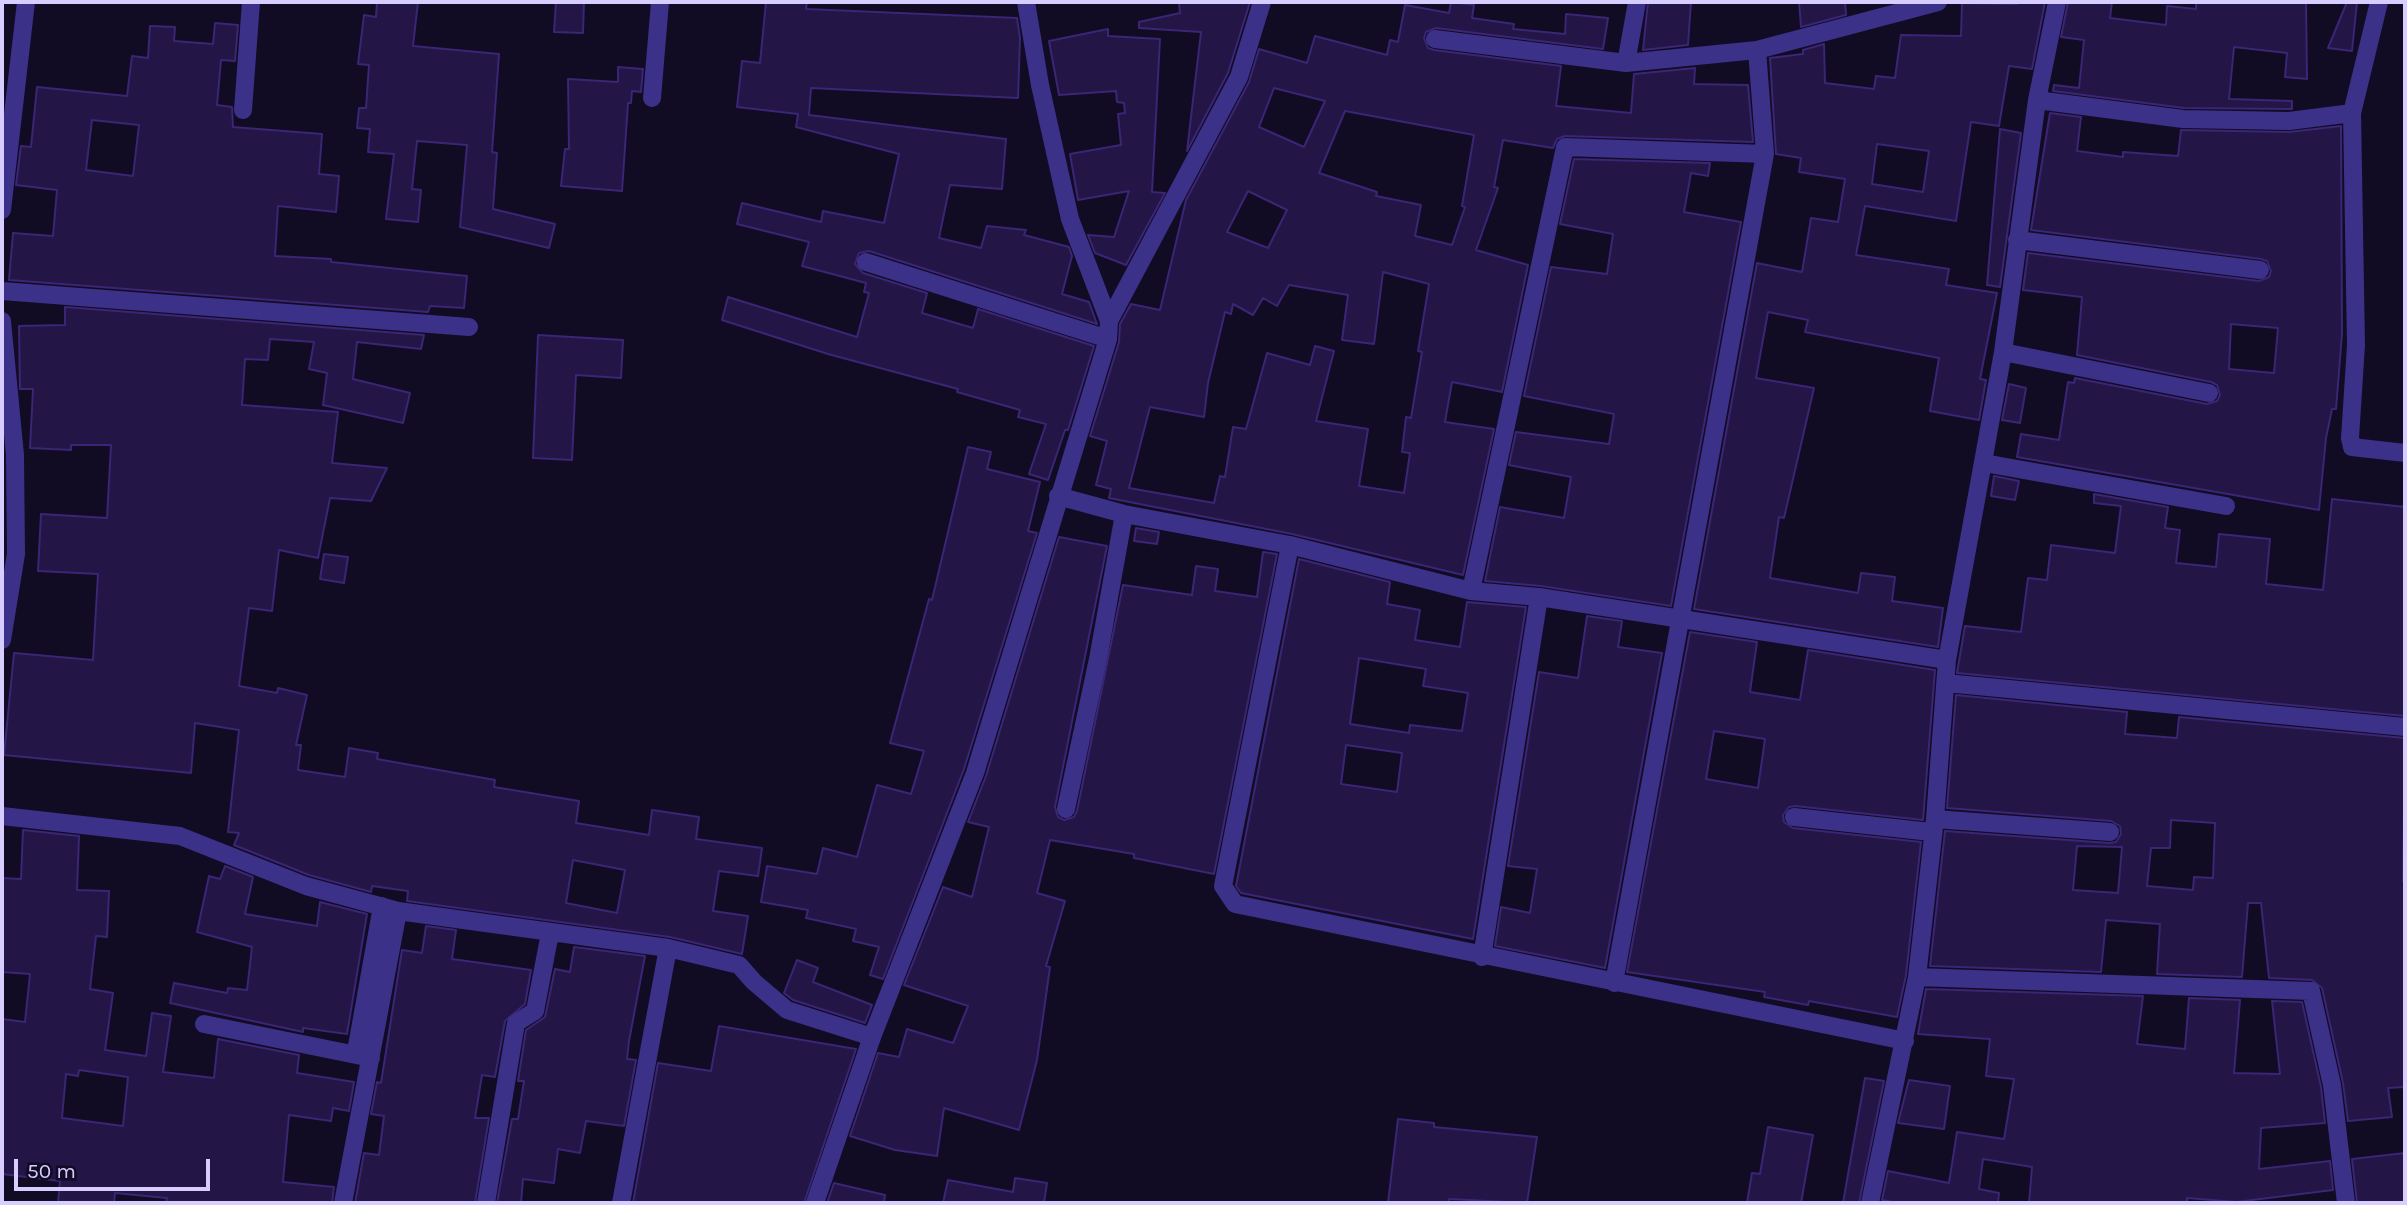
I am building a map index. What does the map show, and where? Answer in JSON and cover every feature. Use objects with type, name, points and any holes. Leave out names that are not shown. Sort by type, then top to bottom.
[{"type":"street","points":[[2,210],[8,104],[26,2]]},
{"type":"street","points":[[243,110],[251,2]]},
{"type":"street","points":[[652,99],[660,2]]},
{"type":"street","points":[[1026,2],[1040,85],[1070,219],[1109,330]]},
{"type":"street","points":[[815,1203],[873,1037],[975,773],[1109,330],[1239,77],[1262,2]]},
{"type":"street","points":[[1626,63],[1637,2]]},
{"type":"street","points":[[1435,39],[1626,63],[1757,50],[1938,2]]},
{"type":"street","points":[[1870,1203],[1917,977],[1947,660],[2003,352],[2038,100],[2057,2]]},
{"type":"street","points":[[2379,2],[2352,113],[2356,345],[2350,438],[2352,447],[2405,453]]},
{"type":"street","points":[[1614,983],[1765,154],[1757,50]]},
{"type":"street","points":[[2038,100],[2183,119],[2289,121],[2352,113]]},
{"type":"street","points":[[1471,591],[1565,147],[1765,154]]},
{"type":"street","points":[[2017,240],[2260,270]]},
{"type":"street","points":[[866,262],[1109,330]]},
{"type":"street","points":[[2,290],[469,327]]},
{"type":"street","points":[[2,321],[16,554],[2,640]]},
{"type":"street","points":[[2003,352],[2209,393]]},
{"type":"street","points":[[1983,463],[2225,506]]},
{"type":"street","points":[[1058,496],[1124,514],[1290,545],[1471,591],[1539,597],[1947,660]]},
{"type":"street","points":[[1066,809],[1098,659],[1124,514]]},
{"type":"street","points":[[1290,545],[1223,886],[1235,904],[1482,957],[1905,1041]]},
{"type":"street","points":[[1482,957],[1539,597]]},
{"type":"street","points":[[1946,683],[2405,727]]},
{"type":"street","points":[[2,816],[180,836],[306,886],[390,909],[668,948],[739,965],[754,982],[787,1010],[873,1037]]},
{"type":"street","points":[[1794,817],[1933,826],[2110,832]]},
{"type":"street","points":[[357,1046],[390,909]]},
{"type":"street","points":[[343,1203],[371,1058],[390,909]]},
{"type":"street","points":[[486,1203],[516,1023],[535,1011],[550,933]]},
{"type":"street","points":[[621,1203],[668,948]]},
{"type":"street","points":[[1917,977],[2311,991],[2332,1085],[2346,1203]]},
{"type":"street","points":[[204,1024],[371,1058]]},
{"type":"building","points":[[377,2],[418,2],[413,46],[499,54],[492,152],[497,153],[493,209],[555,224],[549,248],[460,227],[467,145],[417,141],[412,189],[421,190],[418,222],[386,219],[394,154],[368,152],[370,129],[357,128],[359,108],[366,108],[369,65],[358,64],[364,15],[376,17]]},
{"type":"building","points":[[556,2],[584,2],[583,33],[554,32]]},
{"type":"building","points":[[766,2],[807,2],[806,9],[1017,18],[1020,38],[1018,98],[811,88],[809,115],[1006,139],[1002,189],[950,185],[939,238],[981,248],[987,226],[1026,230],[1024,235],[1069,247],[1072,256],[1062,294],[1089,302],[1097,324],[869,251],[859,253],[855,264],[863,273],[927,293],[922,313],[973,328],[978,309],[1094,346],[1068,430],[1065,430],[1048,480],[1029,474],[1046,424],[1018,417],[1020,410],[957,392],[958,389],[828,354],[722,320],[728,297],[857,337],[869,293],[864,292],[866,283],[802,266],[809,242],[737,224],[742,203],[821,222],[823,211],[884,223],[899,154],[796,127],[798,114],[737,107],[742,61],[760,63]]},
{"type":"building","points":[[1179,2],[1250,2],[1228,73],[1187,151],[1201,32],[1139,28],[1139,22],[1180,13]]},
{"type":"building","points":[[1451,2],[1474,5],[1472,18],[1514,24],[1513,29],[1565,34],[1566,14],[1608,18],[1603,49],[1436,28],[1426,32],[1424,38],[1428,48],[1434,50],[1561,66],[1556,106],[1631,113],[1634,74],[1695,68],[1694,84],[1748,85],[1753,142],[1565,136],[1557,139],[1553,148],[1503,140],[1494,187],[1498,188],[1476,250],[1528,265],[1502,392],[1452,382],[1445,422],[1494,429],[1463,575],[1292,534],[1109,498],[1111,489],[1096,485],[1107,441],[1090,436],[1119,342],[1120,324],[1131,304],[1160,310],[1186,200],[1249,82],[1259,49],[1307,63],[1315,36],[1387,55],[1390,40],[1398,42],[1405,5],[1449,13]],"holes":[[[1274,88],[1325,101],[1304,147],[1259,127]],[[1345,111],[1474,135],[1462,206],[1465,207],[1452,245],[1415,236],[1421,205],[1376,196],[1377,192],[1319,173]],[[1248,191],[1287,210],[1268,248],[1227,232]],[[1383,272],[1429,284],[1418,351],[1422,352],[1411,418],[1406,417],[1402,452],[1410,453],[1404,493],[1359,486],[1368,429],[1316,421],[1334,351],[1315,346],[1310,365],[1267,353],[1246,429],[1233,427],[1225,477],[1220,476],[1214,503],[1129,488],[1150,407],[1204,417],[1208,383],[1225,312],[1231,314],[1233,304],[1253,315],[1263,298],[1277,306],[1289,285],[1348,295],[1342,340],[1374,344]]]},
{"type":"building","points":[[1648,2],[1691,2],[1688,45],[1643,50]]},
{"type":"building","points":[[1799,2],[1845,2],[1846,15],[1801,27]]},
{"type":"building","points":[[2045,2],[2032,69],[2009,66],[1999,126],[1971,122],[1956,221],[1865,206],[1856,255],[1949,269],[1946,285],[1997,293],[1980,379],[1986,380],[1979,420],[1930,411],[1939,358],[1805,332],[1808,320],[1768,312],[1756,378],[1814,388],[1784,518],[1779,517],[1770,578],[1858,593],[1861,573],[1895,577],[1892,601],[1943,608],[1938,647],[1694,609],[1757,263],[1802,272],[1811,218],[1838,222],[1845,179],[1799,172],[1801,158],[1776,154],[1770,58],[1803,54],[1803,50],[1824,44],[1825,83],[1874,89],[1876,76],[1895,78],[1901,35],[1961,36],[1962,3]],"holes":[[[1877,144],[1929,151],[1923,192],[1872,184]]]},
{"type":"building","points":[[2068,2],[2112,2],[2110,18],[2166,25],[2167,6],[2196,9],[2196,2],[2306,2],[2307,79],[2285,77],[2287,53],[2234,47],[2229,99],[2292,101],[2292,109],[2184,108],[2053,91],[2054,85],[2079,88],[2084,40],[2061,37]]},
{"type":"building","points":[[2347,2],[2357,2],[2352,51],[2328,48]]},
{"type":"building","points":[[215,23],[238,25],[235,61],[221,60],[217,105],[232,107],[233,127],[322,134],[319,174],[339,176],[336,212],[278,206],[275,256],[331,259],[331,262],[467,276],[464,308],[430,306],[428,312],[9,280],[13,233],[53,236],[57,190],[16,185],[21,146],[31,147],[37,87],[127,96],[132,56],[148,58],[150,26],[175,27],[174,41],[213,44]],"holes":[[[92,120],[139,125],[133,176],[86,170]]]},
{"type":"building","points":[[1108,29],[1108,36],[1160,39],[1152,192],[1165,193],[1126,265],[1095,253],[1088,235],[1114,237],[1129,191],[1078,200],[1070,154],[1121,145],[1118,114],[1125,113],[1124,103],[1117,102],[1116,91],[1059,95],[1049,41]]},
{"type":"building","points":[[618,67],[643,69],[641,92],[632,91],[631,103],[628,103],[622,191],[561,186],[565,149],[569,149],[568,79],[618,82]]},
{"type":"building","points":[[2050,113],[2081,117],[2077,151],[2123,157],[2123,152],[2178,156],[2181,130],[2289,132],[2341,126],[2342,334],[2336,409],[2332,409],[2326,438],[2319,510],[2017,457],[2021,434],[2059,440],[2068,382],[2074,383],[2075,378],[2207,404],[2217,401],[2220,395],[2217,385],[2211,382],[2077,355],[2082,297],[2023,290],[2028,253],[2259,281],[2269,277],[2271,271],[2267,261],[2261,259],[2031,230]],"holes":[[[2231,324],[2278,328],[2274,373],[2229,369]]]},
{"type":"building","points":[[2000,129],[2021,133],[2000,287],[1987,285]]},
{"type":"building","points":[[1574,159],[1710,163],[1708,176],[1691,173],[1684,212],[1741,222],[1671,606],[1541,586],[1485,581],[1500,507],[1564,518],[1571,477],[1509,465],[1516,432],[1609,444],[1614,414],[1524,396],[1551,267],[1607,274],[1613,234],[1560,224]]},
{"type":"building","points":[[65,307],[424,335],[421,349],[357,342],[353,379],[410,393],[403,423],[323,405],[327,373],[309,369],[314,342],[270,339],[268,360],[245,359],[242,405],[338,412],[332,463],[387,468],[371,501],[330,498],[318,558],[279,550],[272,611],[249,608],[239,686],[277,693],[278,688],[307,695],[296,745],[301,745],[298,770],[345,777],[349,748],[378,753],[377,759],[495,780],[494,787],[579,801],[576,823],[649,835],[652,810],[699,817],[696,839],[762,848],[758,876],[719,871],[713,911],[748,916],[742,954],[670,937],[407,901],[408,891],[372,886],[371,892],[309,875],[234,845],[239,833],[228,832],[239,730],[195,723],[191,773],[4,755],[14,653],[93,660],[98,574],[38,571],[41,514],[107,518],[111,445],[71,445],[71,450],[30,448],[33,389],[20,389],[19,326],[65,325]],"holes":[[[573,860],[625,870],[617,913],[566,903]]]},
{"type":"building","points":[[538,335],[623,340],[621,378],[576,375],[572,460],[533,458]]},
{"type":"building","points":[[2009,384],[2026,388],[2020,423],[2002,420]]},
{"type":"building","points":[[968,447],[991,452],[987,469],[1040,482],[1028,531],[1037,533],[964,769],[883,979],[870,975],[879,947],[853,941],[856,929],[806,918],[808,910],[761,902],[767,866],[817,874],[823,848],[857,857],[877,785],[911,794],[924,751],[890,743],[929,599],[932,600]]},
{"type":"building","points":[[1994,476],[2019,481],[2015,500],[1991,496]]},
{"type":"building","points":[[2094,494],[2168,507],[2165,528],[2180,530],[2176,563],[2216,567],[2219,534],[2270,539],[2266,584],[2323,590],[2332,499],[2405,507],[2405,716],[1957,673],[1965,626],[2021,632],[2028,578],[2047,580],[2051,545],[2115,553],[2121,506],[2094,503]]},
{"type":"building","points":[[1136,528],[1159,532],[1157,544],[1134,541]]},
{"type":"building","points":[[1059,537],[1107,546],[1055,807],[1058,817],[1064,820],[1074,817],[1077,811],[1123,585],[1192,595],[1196,566],[1218,569],[1215,591],[1257,597],[1263,552],[1277,554],[1214,874],[1134,858],[1134,854],[1050,840],[1037,893],[1065,901],[1046,966],[1050,967],[1037,1060],[1019,1130],[944,1108],[937,1156],[895,1150],[850,1136],[878,1053],[899,1057],[907,1029],[953,1043],[968,1006],[904,985],[943,887],[972,897],[989,827],[968,822],[986,776]]},
{"type":"building","points":[[324,554],[348,557],[344,583],[320,579]]},
{"type":"building","points":[[1299,559],[1390,582],[1387,604],[1420,610],[1415,640],[1460,647],[1467,602],[1526,607],[1473,939],[1241,893],[1236,886]],"holes":[[[1359,658],[1426,669],[1423,686],[1468,693],[1462,731],[1410,725],[1409,733],[1350,724]],[[1346,745],[1402,753],[1397,792],[1341,784]]]},
{"type":"building","points":[[1587,616],[1622,621],[1618,647],[1662,653],[1605,968],[1495,946],[1501,907],[1530,913],[1537,869],[1508,866],[1539,672],[1578,678]]},
{"type":"building","points":[[1690,632],[1757,642],[1750,692],[1800,700],[1808,650],[1935,670],[1923,820],[1795,806],[1789,807],[1783,815],[1784,822],[1793,828],[1921,842],[1906,975],[1897,1017],[1809,1001],[1808,1005],[1764,997],[1765,992],[1627,972]],"holes":[[[1714,731],[1765,739],[1758,788],[1706,779]]]},
{"type":"building","points":[[1956,695],[2127,712],[2125,734],[2177,738],[2179,717],[2405,738],[2405,1087],[2388,1088],[2392,1117],[2348,1121],[2343,1083],[2322,988],[2312,980],[2269,978],[2261,903],[2248,903],[2242,977],[2157,974],[2160,924],[2106,920],[2101,972],[1930,966],[1945,831],[2109,843],[2116,842],[2121,834],[2120,826],[2111,821],[1947,808]],"holes":[[[2171,820],[2215,823],[2213,878],[2194,877],[2193,890],[2147,886],[2151,848],[2170,848]],[[2077,846],[2122,847],[2118,893],[2073,890]]]},
{"type":"building","points":[[23,830],[79,836],[77,890],[109,891],[107,937],[96,936],[90,989],[113,993],[105,1050],[146,1056],[152,1013],[171,1016],[163,1072],[214,1078],[218,1039],[299,1055],[297,1073],[354,1082],[349,1111],[333,1108],[331,1121],[289,1115],[283,1182],[334,1187],[332,1203],[166,1203],[167,1198],[115,1193],[114,1203],[58,1203],[60,1181],[2,1174],[2,1019],[25,1022],[30,974],[2,972],[2,878],[21,879]],"holes":[[[79,1070],[128,1077],[123,1126],[62,1118],[66,1074],[78,1076]]]},
{"type":"building","points":[[225,866],[253,877],[245,914],[317,926],[320,902],[367,914],[347,1034],[303,1028],[303,1032],[170,1003],[174,983],[227,993],[228,988],[247,990],[252,947],[197,932],[209,876],[220,879]]},
{"type":"building","points":[[426,926],[456,930],[452,959],[531,970],[525,1004],[505,1021],[495,1077],[482,1075],[475,1118],[489,1118],[475,1203],[355,1203],[364,1153],[379,1155],[384,1116],[371,1114],[377,1082],[381,1083],[402,950],[422,953]]},
{"type":"building","points":[[574,947],[645,956],[629,1041],[627,1059],[636,1060],[624,1126],[586,1121],[580,1153],[558,1149],[554,1183],[523,1179],[521,1203],[497,1203],[512,1119],[518,1119],[524,1081],[518,1081],[526,1030],[545,1017],[555,969],[570,972]]},
{"type":"building","points":[[797,960],[818,968],[813,982],[872,1005],[865,1023],[793,1000],[784,993]]},
{"type":"building","points":[[1926,989],[2143,996],[2137,1044],[2185,1049],[2189,998],[2240,1000],[2234,1073],[2280,1074],[2272,1001],[2302,1002],[2321,1087],[2325,1123],[2261,1128],[2259,1169],[2330,1161],[2333,1190],[2236,1202],[2187,1198],[2187,1203],[2029,1203],[2032,1167],[1983,1159],[1979,1189],[1999,1193],[1998,1203],[1898,1203],[1882,1200],[1888,1171],[1949,1183],[1957,1132],[2004,1139],[2014,1079],[1986,1076],[1990,1039],[1918,1034]]},
{"type":"building","points":[[719,1026],[856,1049],[804,1203],[633,1203],[658,1063],[711,1071]]},
{"type":"building","points":[[1865,1078],[1884,1081],[1859,1203],[1843,1203]]},
{"type":"building","points":[[1909,1080],[1950,1086],[1944,1129],[1898,1123]]},
{"type":"building","points":[[1398,1119],[1434,1123],[1434,1127],[1537,1137],[1527,1203],[1449,1199],[1448,1203],[1388,1203]]},
{"type":"building","points":[[1768,1127],[1813,1135],[1801,1203],[1747,1203],[1752,1173],[1760,1174]]},
{"type":"building","points":[[2405,1153],[2405,1203],[2357,1203],[2352,1159]]},
{"type":"building","points":[[1015,1178],[1047,1183],[1044,1203],[943,1203],[948,1180],[1013,1192]]},
{"type":"building","points":[[834,1183],[885,1195],[884,1203],[827,1203]]}]
